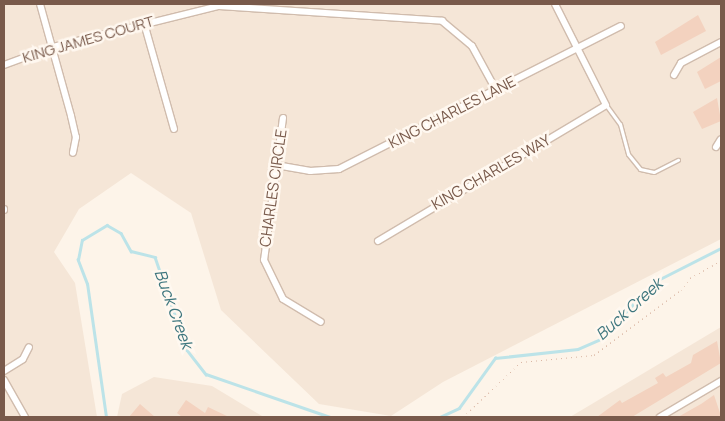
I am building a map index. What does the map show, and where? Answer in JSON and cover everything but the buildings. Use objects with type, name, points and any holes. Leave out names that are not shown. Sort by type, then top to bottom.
[{"type":"street","points":[[40,4],[76,137],[73,153]]},
{"type":"street","points":[[555,4],[606,105]]},
{"type":"street","name":"KING JAMES COURT","points":[[4,65],[53,47],[219,6],[435,19],[465,37],[496,90]]},
{"type":"street","points":[[144,23],[174,129]]},
{"type":"street","name":"KING CHARLES LANE","points":[[276,165],[318,171],[339,169],[622,26]]},
{"type":"street","points":[[674,75],[681,63],[721,42]]},
{"type":"street","name":"KING CHARLES WAY","points":[[378,241],[606,105]]},
{"type":"street","name":"CHARLES CIRCLE","points":[[283,118],[264,258],[270,279],[283,298],[321,322]]},
{"type":"street","points":[[716,146],[721,139]]},
{"type":"street","points":[[4,371],[23,359],[29,346]]},
{"type":"street","points":[[4,380],[25,417]]},
{"type":"street","points":[[660,417],[721,381]]},
{"type":"lane","points":[[606,105],[620,124],[628,154],[640,169],[654,172],[678,160]]},
{"type":"path","points":[[463,417],[521,362],[594,355],[682,290],[690,278],[721,261]]},
{"type":"shaded area","points":[[4,4],[721,4],[721,239],[443,382],[391,416],[319,404],[221,310],[191,213],[131,173],[79,209],[54,252],[75,283],[97,417],[4,417]]},
{"type":"shaded area","points":[[721,327],[721,417],[570,417]]},
{"type":"shaded area","points":[[154,377],[212,386],[262,416],[117,417],[122,394]]},
{"type":"waterway","name":"Buck Creek","points":[[106,417],[87,284],[78,260],[82,240],[107,225],[121,233],[131,251],[155,257],[187,350],[206,374],[330,417]]},
{"type":"waterway","name":"Buck Creek","points":[[440,417],[459,408],[495,358],[578,349],[600,339],[654,282],[721,248]]}]
